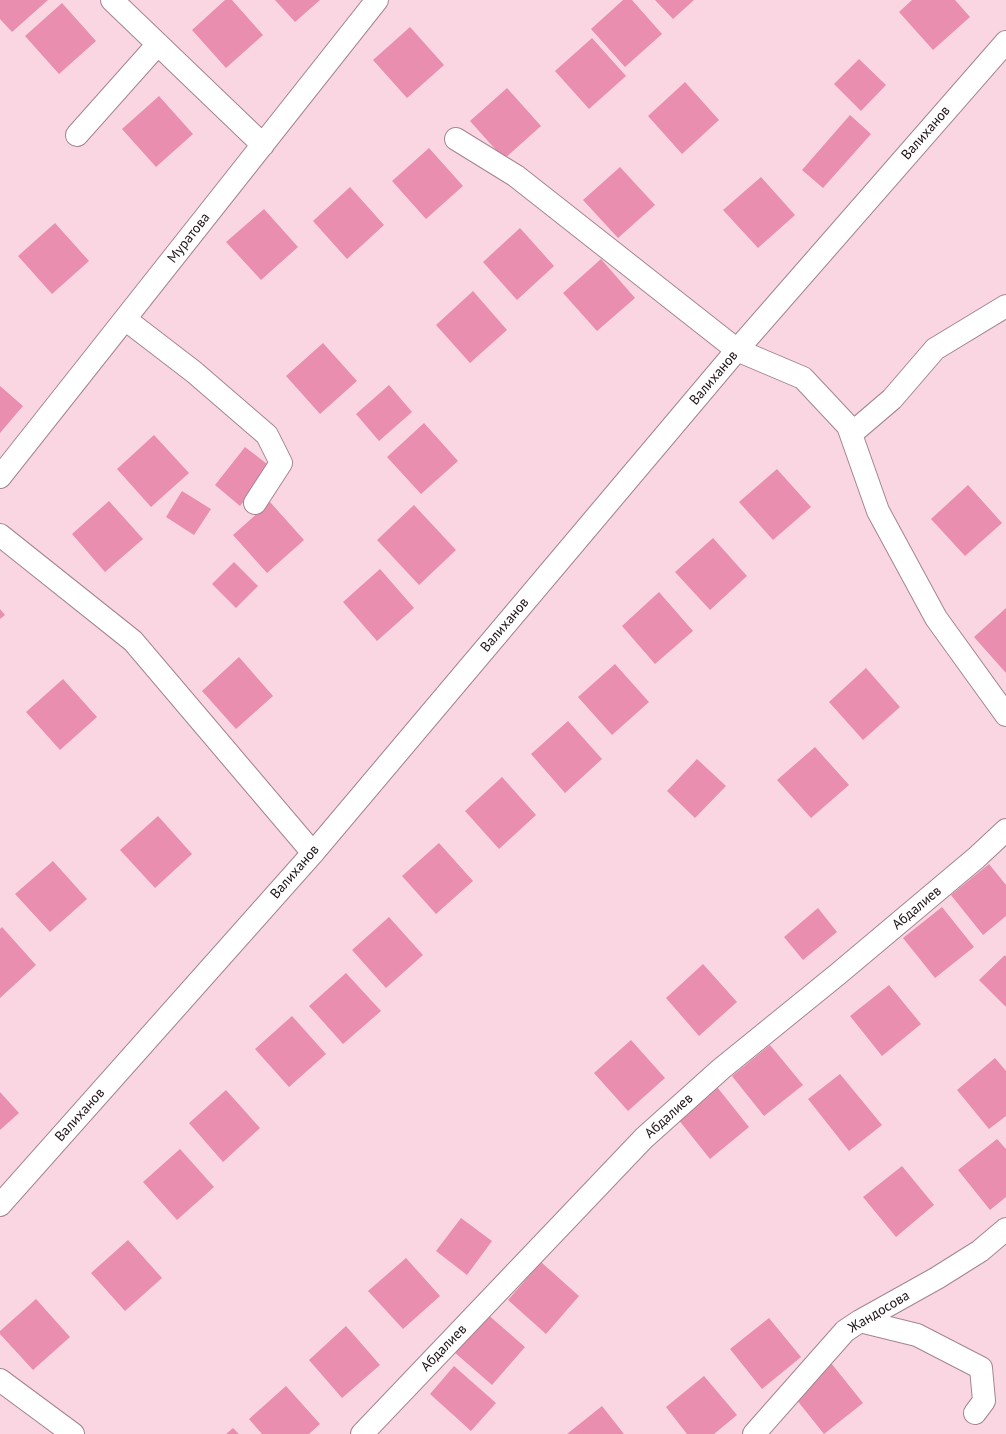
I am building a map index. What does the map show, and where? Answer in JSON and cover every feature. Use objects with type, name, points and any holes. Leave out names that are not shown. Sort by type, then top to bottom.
[{"type":"street","points":[[112,0],[263,145]]},
{"type":"street","name":"Муратова","points":[[0,477],[377,0]]},
{"type":"street","name":"Валиханов","points":[[0,1205],[313,853],[737,350],[1006,42]]},
{"type":"street","points":[[77,135],[158,44]]},
{"type":"street","points":[[456,139],[516,176],[737,350],[803,378],[848,426],[878,511],[936,618],[1006,714]]},
{"type":"street","points":[[851,434],[892,399],[935,349],[1006,306]]},
{"type":"street","points":[[125,319],[194,372],[267,435],[282,463],[255,502]]},
{"type":"street","points":[[0,535],[133,641],[313,853]]},
{"type":"street","name":"Абдалиев","points":[[362,1434],[644,1138],[721,1069],[958,874],[1006,830]]},
{"type":"street","name":"Жандосова","points":[[754,1434],[845,1331],[860,1321],[938,1278],[980,1251],[1006,1229]]},
{"type":"street","points":[[860,1321],[917,1335],[981,1368],[984,1401],[975,1413]]},
{"type":"street","points":[[0,1380],[73,1434]]},
{"type":"building","points":[[0,0],[48,0],[12,32],[0,19]]},
{"type":"building","points":[[225,0],[232,0],[263,35],[226,68],[192,30]]},
{"type":"building","points":[[275,0],[320,0],[295,22]]},
{"type":"building","points":[[623,0],[632,0],[662,34],[625,67],[591,29]]},
{"type":"building","points":[[655,0],[694,0],[673,19]]},
{"type":"building","points":[[912,0],[955,0],[970,17],[933,50],[899,12]]},
{"type":"building","points":[[62,3],[96,41],[59,74],[25,36]]},
{"type":"building","points":[[410,27],[444,65],[407,98],[373,60]]},
{"type":"building","points":[[592,38],[626,76],[589,109],[555,71]]},
{"type":"building","points":[[859,59],[886,85],[861,111],[834,84]]},
{"type":"building","points":[[685,82],[719,120],[682,154],[648,116]]},
{"type":"building","points":[[507,88],[541,126],[504,159],[470,121]]},
{"type":"building","points":[[159,96],[193,134],[156,167],[122,129]]},
{"type":"building","points":[[850,115],[871,134],[823,188],[802,170]]},
{"type":"building","points":[[429,148],[463,186],[426,219],[392,181]]},
{"type":"building","points":[[620,167],[655,205],[618,238],[583,200]]},
{"type":"building","points":[[761,177],[795,215],[758,248],[723,210]]},
{"type":"building","points":[[350,187],[384,225],[347,259],[313,221]]},
{"type":"building","points":[[264,209],[298,247],[261,280],[226,242]]},
{"type":"building","points":[[55,223],[89,261],[52,294],[18,256]]},
{"type":"building","points":[[520,228],[554,266],[517,300],[483,262]]},
{"type":"building","points":[[601,259],[635,298],[597,331],[563,293]]},
{"type":"building","points":[[473,291],[507,330],[470,363],[436,325]]},
{"type":"building","points":[[323,343],[357,381],[320,414],[286,376]]},
{"type":"building","points":[[389,385],[412,412],[379,441],[356,414]]},
{"type":"building","points":[[0,386],[23,406],[0,433]]},
{"type":"building","points":[[424,423],[458,461],[421,494],[387,457]]},
{"type":"building","points":[[154,435],[189,473],[151,507],[117,469]]},
{"type":"building","points":[[245,447],[271,467],[240,506],[215,485]]},
{"type":"building","points":[[777,469],[811,507],[773,540],[739,502]]},
{"type":"building","points":[[968,485],[1002,523],[965,556],[931,519]]},
{"type":"building","points":[[182,491],[211,509],[194,535],[166,517]]},
{"type":"building","points":[[109,501],[143,539],[105,572],[72,534]]},
{"type":"building","points":[[270,502],[304,540],[267,573],[233,535]]},
{"type":"building","points":[[414,505],[456,550],[419,585],[377,540]]},
{"type":"building","points":[[713,538],[747,576],[710,610],[675,572]]},
{"type":"building","points":[[234,562],[258,586],[236,608],[212,584]]},
{"type":"building","points":[[380,569],[414,608],[377,641],[343,602]]},
{"type":"building","points":[[659,592],[693,631],[655,664],[622,626]]},
{"type":"building","points":[[1006,608],[1006,673],[974,637]]},
{"type":"building","points":[[0,609],[5,615],[0,619]]},
{"type":"building","points":[[239,657],[273,696],[236,729],[202,691]]},
{"type":"building","points":[[615,664],[649,702],[612,735],[578,697]]},
{"type":"building","points":[[866,668],[900,707],[863,740],[829,702]]},
{"type":"building","points":[[63,679],[97,717],[60,750],[26,712]]},
{"type":"building","points":[[568,721],[602,759],[565,793],[531,754]]},
{"type":"building","points":[[815,747],[849,785],[811,818],[777,780]]},
{"type":"building","points":[[697,759],[726,786],[695,818],[667,791]]},
{"type":"building","points":[[502,777],[536,815],[499,849],[465,811]]},
{"type":"building","points":[[158,816],[192,854],[155,888],[120,850]]},
{"type":"building","points":[[439,843],[473,881],[436,914],[402,876]]},
{"type":"building","points":[[53,861],[87,899],[50,932],[15,894]]},
{"type":"building","points":[[989,864],[1006,885],[1006,916],[983,935],[951,895]]},
{"type":"building","points":[[942,907],[974,947],[935,978],[903,938]]},
{"type":"building","points":[[818,908],[837,932],[803,960],[784,937]]},
{"type":"building","points":[[389,917],[423,955],[386,988],[352,950]]},
{"type":"building","points":[[2,927],[36,965],[0,998],[0,929]]},
{"type":"building","points":[[1005,955],[1006,957],[1006,1007],[979,980]]},
{"type":"building","points":[[703,964],[737,1002],[699,1036],[666,998]]},
{"type":"building","points":[[346,973],[381,1011],[343,1044],[309,1006]]},
{"type":"building","points":[[889,985],[921,1024],[882,1056],[850,1016]]},
{"type":"building","points":[[292,1016],[326,1054],[289,1087],[255,1049]]},
{"type":"building","points":[[631,1040],[665,1078],[628,1111],[594,1073]]},
{"type":"building","points":[[770,1045],[803,1085],[764,1116],[732,1076]]},
{"type":"building","points":[[995,1058],[1006,1071],[1006,1116],[989,1129],[957,1090]]},
{"type":"building","points":[[840,1074],[882,1125],[849,1151],[808,1099]]},
{"type":"building","points":[[717,1087],[749,1127],[710,1159],[678,1119]]},
{"type":"building","points":[[226,1090],[260,1128],[223,1162],[189,1123]]},
{"type":"building","points":[[0,1092],[19,1113],[0,1130]]},
{"type":"building","points":[[997,1139],[1006,1149],[1006,1197],[990,1210],[958,1170]]},
{"type":"building","points":[[180,1149],[214,1187],[177,1220],[143,1182]]},
{"type":"building","points":[[902,1166],[934,1205],[896,1237],[863,1197]]},
{"type":"building","points":[[461,1218],[492,1241],[467,1275],[436,1251]]},
{"type":"building","points":[[128,1240],[162,1278],[125,1311],[91,1273]]},
{"type":"building","points":[[406,1258],[440,1296],[403,1329],[368,1291]]},
{"type":"building","points":[[541,1262],[579,1296],[546,1334],[508,1300]]},
{"type":"building","points":[[36,1299],[70,1337],[33,1370],[0,1334],[0,1331]]},
{"type":"building","points":[[486,1313],[525,1347],[492,1385],[453,1351]]},
{"type":"building","points":[[769,1318],[801,1357],[762,1389],[730,1349]]},
{"type":"building","points":[[346,1326],[380,1365],[342,1398],[309,1360]]},
{"type":"building","points":[[831,1363],[863,1403],[824,1434],[792,1394]]},
{"type":"building","points":[[454,1366],[496,1403],[471,1431],[430,1394]]},
{"type":"building","points":[[704,1376],[737,1415],[714,1434],[687,1434],[666,1407]]},
{"type":"building","points":[[286,1386],[320,1424],[309,1434],[262,1434],[249,1419]]},
{"type":"building","points":[[602,1406],[624,1434],[567,1434]]},
{"type":"building","points":[[233,1428],[239,1434],[226,1434]]}]
